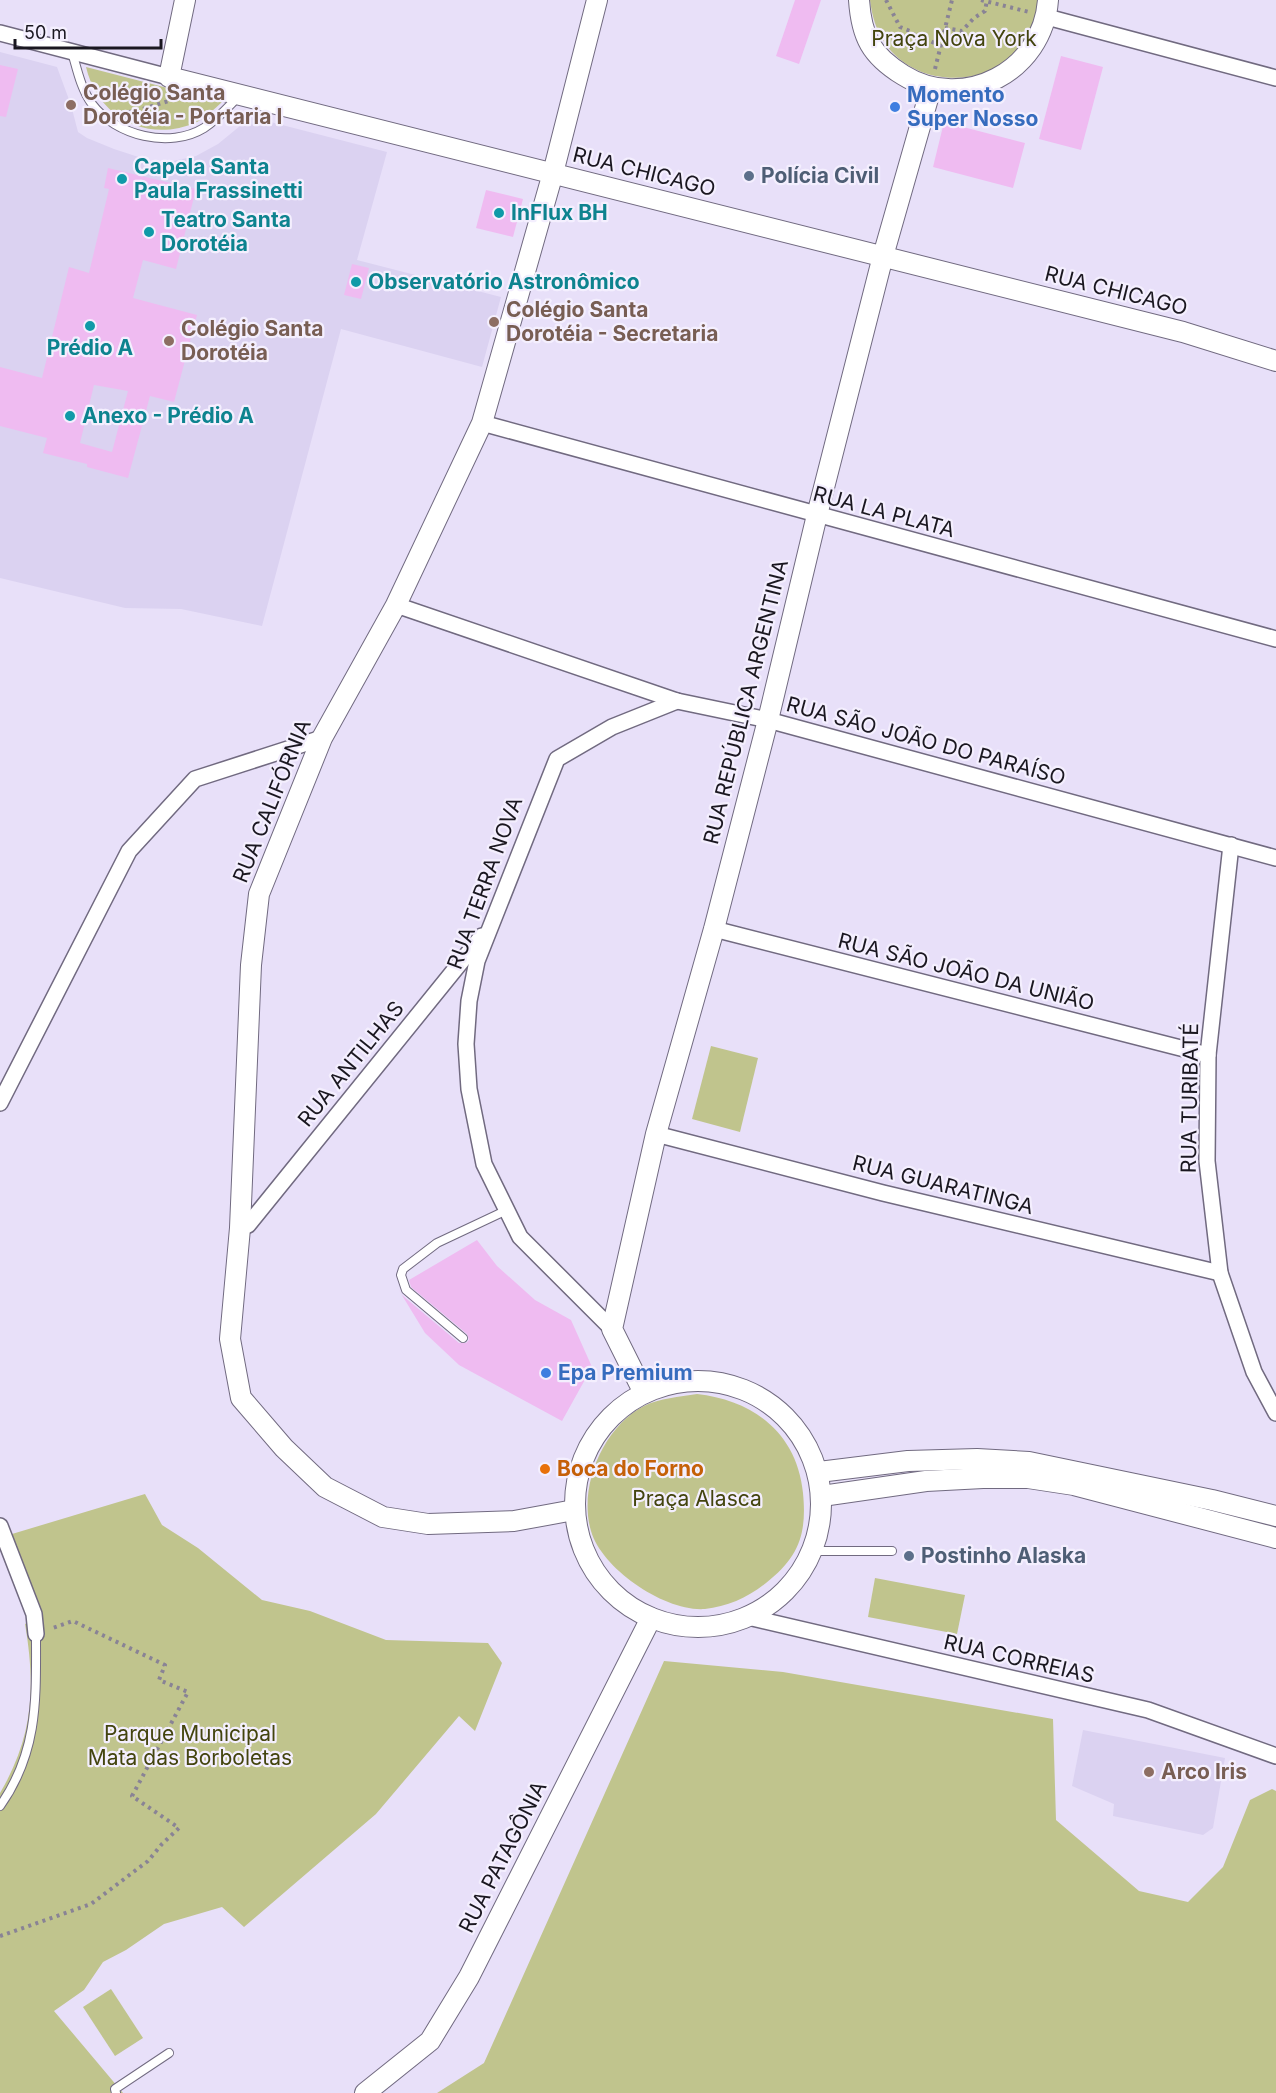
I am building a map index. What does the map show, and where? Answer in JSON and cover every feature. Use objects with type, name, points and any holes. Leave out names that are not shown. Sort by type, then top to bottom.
[{"type":"street","points":[[169,77],[185,0]]},
{"type":"street","name":"RUA CALIFÓRNIA","points":[[574,1510],[514,1521],[428,1524],[383,1517],[325,1487],[284,1448],[241,1398],[230,1339],[240,1228],[250,965],[259,894],[322,738],[396,605],[482,423],[553,173],[597,0]]},
{"type":"street","points":[[859,0],[861,21],[870,44],[888,66],[908,79],[931,88],[955,90],[1002,77],[1020,62],[1035,44],[1037,11],[1276,78]]},
{"type":"street","name":"RUA CHICAGO","points":[[0,33],[1183,332],[1276,361]]},
{"type":"street","name":"RUA REPÚBLICA ARGENTINA","points":[[612,1329],[656,1134],[714,929],[883,256],[931,88]]},
{"type":"street","name":"RUA LA PLATA","points":[[482,423],[1276,639]]},
{"type":"street","name":"RUA SÃO JOÃO DO PARAÍSO","points":[[396,605],[677,702],[768,720],[1276,858]]},
{"type":"street","name":"RUA TERRA NOVA","points":[[644,1393],[612,1329],[520,1237],[484,1164],[469,1089],[466,1044],[469,1001],[477,961],[557,759],[612,727],[677,702]]},
{"type":"street","points":[[0,1103],[129,851],[195,779],[322,738]]},
{"type":"street","name":"RUA TURIBATÉ","points":[[1231,845],[1208,1055],[1207,1161],[1220,1274],[1254,1371],[1276,1413]]},
{"type":"street","name":"RUA ANTILHAS","points":[[240,1228],[248,1225],[493,922]]},
{"type":"street","name":"RUA SÃO JOÃO DA UNIÃO","points":[[714,929],[1208,1055]]},
{"type":"street","name":"RUA GUARATINGA","points":[[656,1134],[883,1193],[1220,1274]]},
{"type":"street","points":[[678,1382],[715,1382],[750,1392],[780,1411],[804,1439],[819,1472],[822,1496],[821,1524],[814,1551],[798,1578],[776,1601],[748,1617],[716,1627],[683,1627],[651,1618],[620,1600],[597,1575],[581,1544],[574,1510],[581,1463],[591,1441],[605,1422],[623,1406],[644,1393],[678,1382]]},
{"type":"street","points":[[819,1472],[908,1461],[977,1459],[1029,1462],[1212,1500],[1276,1516]]},
{"type":"street","points":[[822,1496],[926,1481],[1028,1478],[1074,1485],[1276,1538]]},
{"type":"street","points":[[0,1526],[34,1614],[36,1634]]},
{"type":"street","name":"RUA CORREIAS","points":[[748,1617],[1148,1710],[1276,1756]]},
{"type":"street","name":"RUA PATAGÔNIA","points":[[365,2093],[430,2041],[463,1986],[651,1618]]},
{"type":"lane","points":[[72,52],[82,84],[92,104],[118,126],[145,137],[177,139],[203,129],[219,117],[239,95]]},
{"type":"lane","points":[[463,1338],[406,1290],[401,1275],[403,1269],[437,1243],[507,1210]]},
{"type":"lane","points":[[814,1551],[892,1551]]},
{"type":"lane","points":[[0,1806],[18,1775],[30,1745],[36,1689],[36,1634]]},
{"type":"lane","points":[[116,2093],[116,2089],[168,2053]]},
{"type":"path","points":[[886,0],[900,27],[910,31],[921,40],[926,39],[941,46]]},
{"type":"path","points":[[925,68],[934,72],[952,0]]},
{"type":"path","points":[[981,0],[1037,11]]},
{"type":"path","points":[[945,28],[962,31],[985,10],[987,1]]},
{"type":"path","points":[[121,113],[153,107],[177,97]]},
{"type":"path","points":[[116,110],[128,118]]},
{"type":"path","points":[[0,1936],[91,1904],[148,1861],[179,1828],[132,1796],[188,1692],[159,1680],[165,1665],[73,1621],[36,1634]]},
{"type":"shaded area","name":"Colégio Santa Dorotéia","points":[[0,52],[57,67],[78,132],[114,149],[160,164],[196,156],[218,144],[251,117],[387,152],[357,260],[501,297],[482,367],[341,329],[262,626],[181,609],[125,608],[0,578]]},
{"type":"shaded area","name":"Arco Iris","points":[[1083,1730],[1225,1758],[1213,1828],[1203,1835],[1113,1816],[1114,1804],[1072,1786]]},
{"type":"green space","name":"Praça Nova York","points":[[870,0],[1038,0],[1038,5],[1029,33],[1011,57],[997,67],[980,74],[945,77],[928,74],[911,67],[897,57],[879,33]]},
{"type":"green space","points":[[86,67],[222,102],[201,120],[179,128],[161,130],[144,128],[113,113],[92,85]]},
{"type":"green space","points":[[711,1046],[758,1058],[740,1132],[692,1119]]},
{"type":"green space","name":"Praça Alasca","points":[[697,1394],[736,1404],[754,1412],[769,1423],[792,1453],[799,1472],[804,1508],[802,1533],[786,1564],[745,1597],[729,1604],[705,1609],[689,1608],[654,1596],[621,1573],[597,1545],[591,1531],[588,1514],[591,1478],[597,1460],[617,1428],[629,1416],[650,1403]]},
{"type":"green space","name":"Parque Municipal Mata das Borboletas","points":[[145,1494],[162,1525],[198,1548],[262,1600],[310,1611],[386,1640],[488,1643],[502,1663],[475,1731],[459,1716],[376,1814],[244,1927],[222,1907],[164,1924],[126,1950],[103,1962],[84,1990],[54,2011],[123,2093],[0,2093],[0,1793],[19,1752],[29,1712],[31,1691],[25,1624],[42,1616],[12,1534]]},
{"type":"green space","points":[[875,1578],[965,1595],[957,1634],[868,1617]]},
{"type":"green space","points":[[664,1661],[783,1672],[1053,1719],[1056,1820],[1139,1891],[1188,1902],[1223,1867],[1250,1800],[1272,1789],[1276,1791],[1276,2093],[437,2093],[484,2063]]},
{"type":"green space","points":[[111,1989],[143,2038],[115,2056],[83,2007]]},
{"type":"building","points":[[795,0],[821,0],[799,64],[776,56]]},
{"type":"building","points":[[1061,56],[1103,67],[1081,150],[1039,139]]},
{"type":"building","points":[[0,65],[18,69],[6,117],[0,116]]},
{"type":"building","points":[[944,122],[1025,143],[1013,188],[933,167]]},
{"type":"building","points":[[108,168],[196,189],[176,269],[143,260],[133,298],[197,315],[174,402],[150,396],[128,478],[87,467],[87,464],[43,453],[47,438],[0,426],[0,367],[42,378],[69,267],[89,273],[109,189],[104,188]],"holes":[[[94,385],[128,391],[112,452],[80,443]]]},
{"type":"building","name":"InFlux BH","points":[[486,190],[523,199],[513,237],[476,228]]},
{"type":"building","name":"Observatório Astronômico","points":[[352,264],[369,268],[361,299],[344,295]]},
{"type":"building","points":[[477,1240],[497,1266],[535,1300],[571,1320],[592,1367],[562,1421],[459,1365],[425,1333],[397,1287],[402,1295],[459,1343],[466,1343],[469,1340],[467,1334],[411,1287],[409,1280]]},
{"type":"place","name":"Colégio Santa Dorotéia - Portaria I","points":[[71,105]]},
{"type":"place","name":"Momento Super Nosso","points":[[895,107]]},
{"type":"place","name":"Polícia Civil","points":[[749,176]]},
{"type":"place","name":"Capela Santa Paula Frassinetti","points":[[122,179]]},
{"type":"place","name":"InFlux BH","points":[[499,213]]},
{"type":"place","name":"Teatro Santa Dorotéia","points":[[149,232]]},
{"type":"place","name":"Observatório Astronômico","points":[[356,282]]},
{"type":"place","name":"Colégio Santa Dorotéia - Secretaria","points":[[494,322]]},
{"type":"place","name":"Prédio A","points":[[90,326]]},
{"type":"place","name":"Colégio Santa Dorotéia","points":[[169,341]]},
{"type":"place","name":"Anexo - Prédio A","points":[[70,416]]},
{"type":"place","name":"Epa Premium","points":[[546,1373]]},
{"type":"place","name":"Boca do Forno","points":[[545,1469]]},
{"type":"place","name":"Postinho Alaska","points":[[909,1556]]},
{"type":"place","name":"Arco Iris","points":[[1149,1772]]}]
